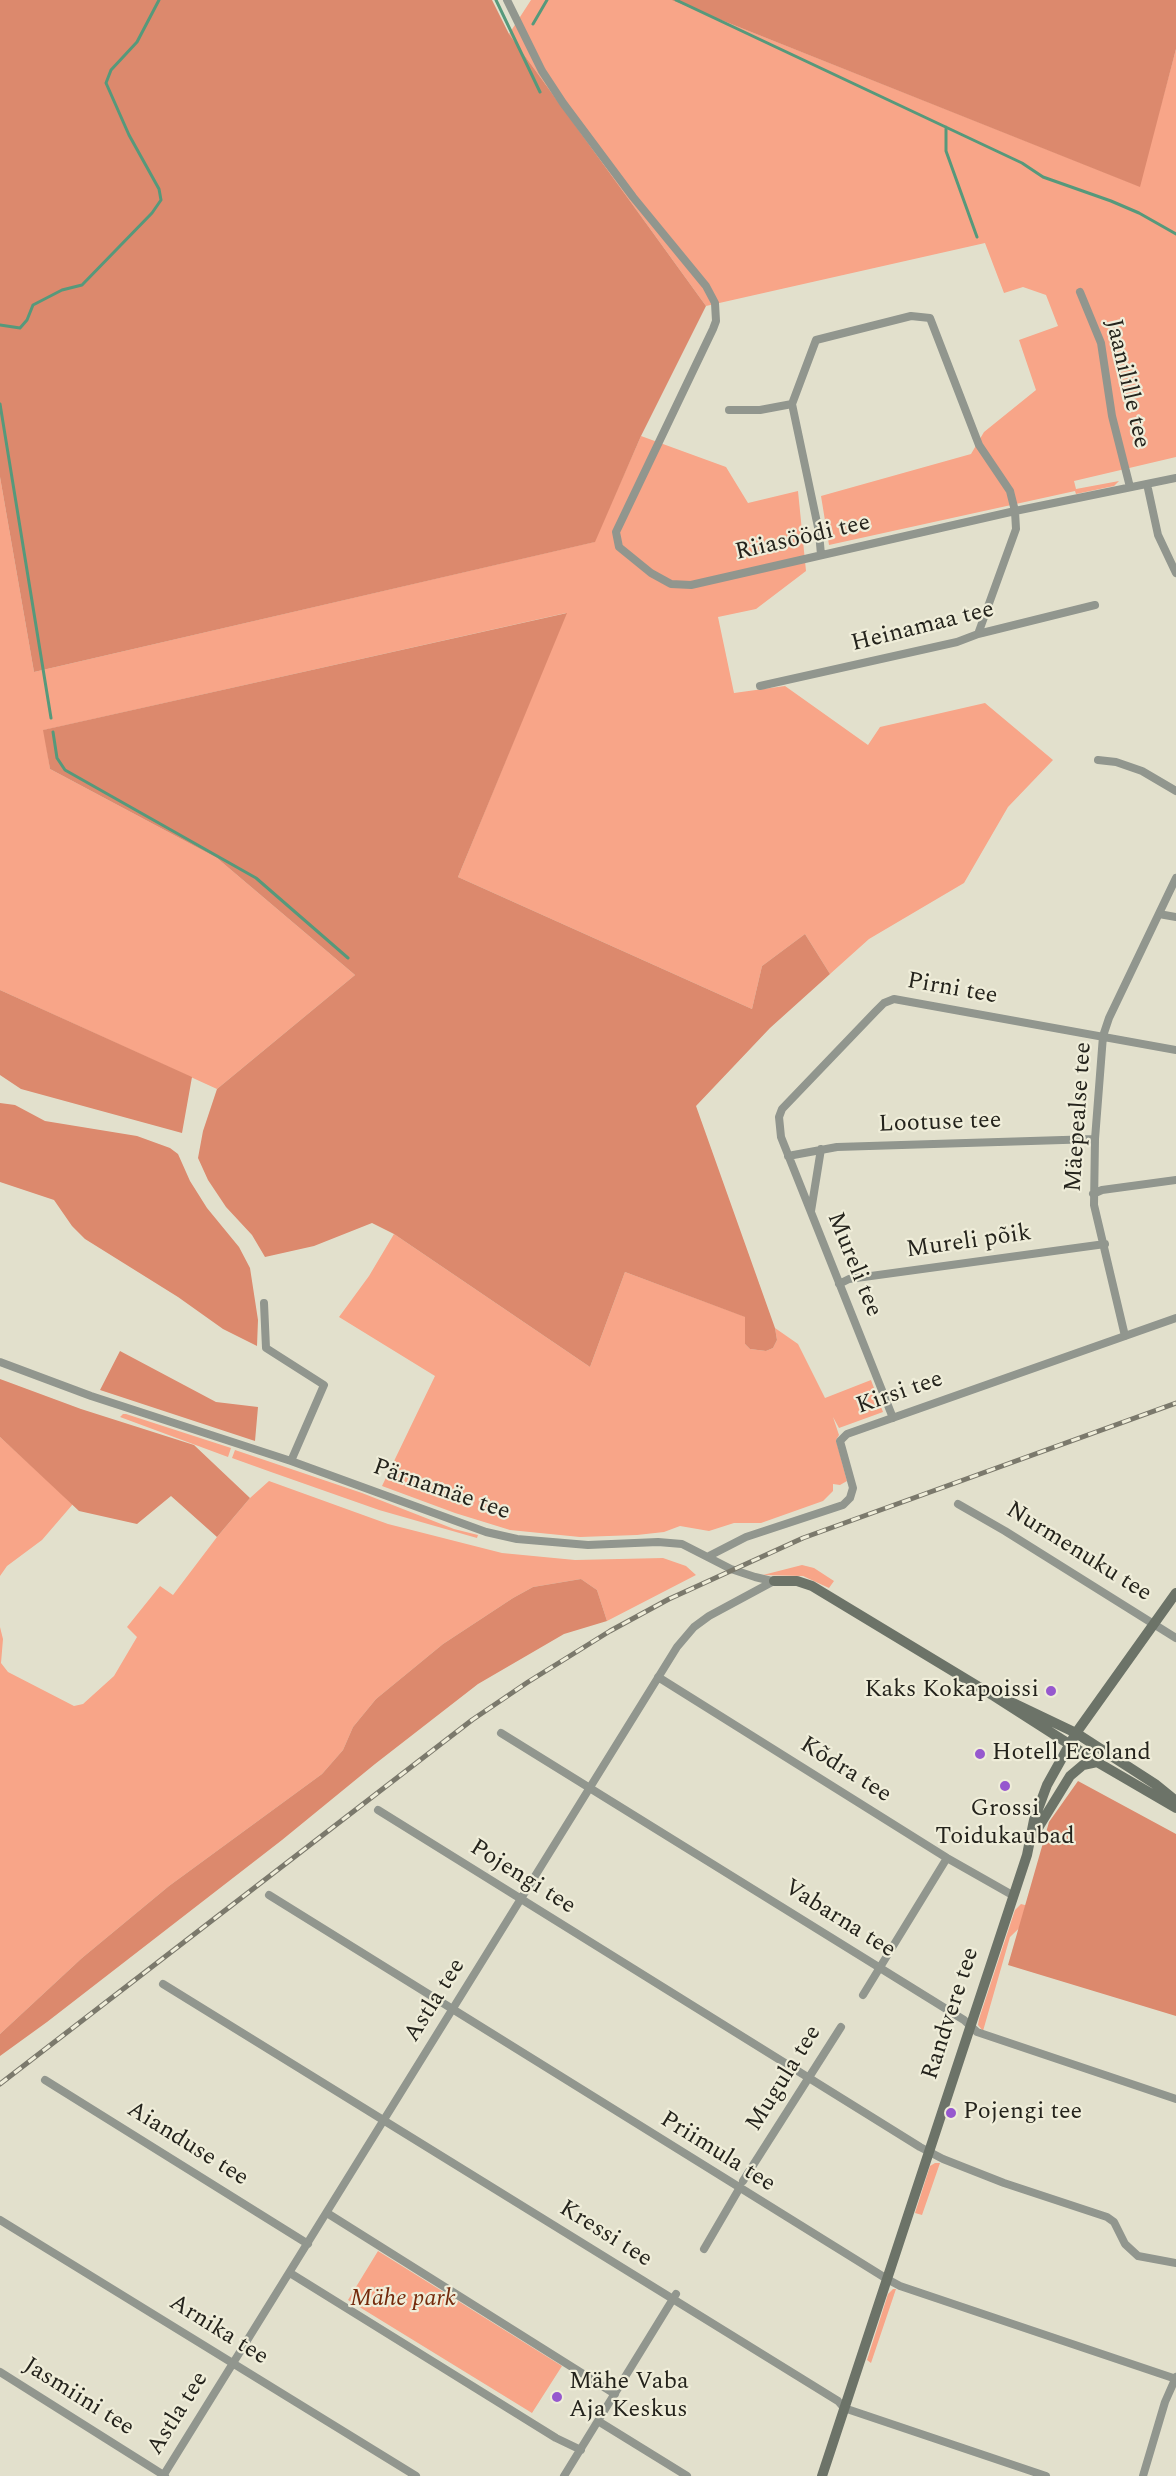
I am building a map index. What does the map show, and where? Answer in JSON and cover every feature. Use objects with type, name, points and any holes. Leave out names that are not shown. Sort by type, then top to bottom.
[{"type":"main road","name":"Pärnamäe tee","points":[[774,1581],[797,1581],[812,1586],[994,1696],[1068,1745],[1176,1808]]},
{"type":"main road","name":"Randvere tee","points":[[822,2476],[1014,1896],[1033,1837],[1034,1820],[1047,1785],[1076,1733],[1176,1593]]},
{"type":"main road","name":"Pärnamäe tee","points":[[994,1696],[1076,1733],[1155,1784],[1176,1801]]},
{"type":"main road","points":[[1033,1837],[1070,1776],[1079,1767],[1097,1762]]},
{"type":"street","name":"Riiasöödi tee","points":[[507,0],[542,71],[563,103],[633,197],[706,286],[715,303],[713,329],[619,522],[616,538],[619,547],[656,577],[677,586],[691,585],[1176,478]]},
{"type":"street","name":"Jaanilille tee","points":[[1080,292],[1101,343],[1112,416],[1130,488]]},
{"type":"street","points":[[821,555],[819,532],[792,404],[816,340],[911,316],[930,318],[979,446],[1010,491],[1015,512],[1016,529],[978,634]]},
{"type":"street","points":[[729,410],[760,410],[792,404]]},
{"type":"street","points":[[1147,484],[1158,535],[1176,573]]},
{"type":"street","name":"Heinamaa tee","points":[[760,686],[957,642],[978,634],[1095,605]]},
{"type":"street","points":[[1098,760],[1116,762],[1142,771],[1176,791]]},
{"type":"street","name":"Mäepealse tee","points":[[1125,1336],[1093,1194],[1103,1036],[1109,1018],[1176,878]]},
{"type":"street","points":[[1159,914],[1176,918]]},
{"type":"street","name":"Pirni tee","points":[[778,1125],[782,1109],[884,1003],[894,999],[1176,1050]]},
{"type":"street","name":"Mureli tee","points":[[778,1125],[788,1156],[893,1418]]},
{"type":"street","name":"Lootuse tee","points":[[788,1156],[837,1147],[1095,1139]]},
{"type":"street","points":[[811,1212],[821,1149]]},
{"type":"street","points":[[1093,1194],[1102,1190],[1176,1180]]},
{"type":"street","name":"Mureli põik","points":[[839,1284],[849,1280],[1105,1244]]},
{"type":"street","points":[[264,1303],[266,1348],[324,1385],[291,1461]]},
{"type":"street","name":"Kirsi tee","points":[[709,1557],[746,1537],[843,1505],[850,1498],[853,1484],[840,1441],[850,1432],[1176,1318]]},
{"type":"street","name":"Pärnamäe tee","points":[[0,1362],[91,1396],[291,1461],[486,1532],[517,1539],[588,1545],[658,1542],[682,1544],[731,1569],[774,1581]]},
{"type":"street","name":"Nurmenuku tee","points":[[958,1504],[1176,1638]]},
{"type":"street","name":"Astla tee","points":[[164,2476],[677,1647],[694,1627],[719,1610],[774,1581]]},
{"type":"street","name":"Kõdra tee","points":[[658,1677],[947,1858],[1014,1896]]},
{"type":"street","name":"Vabarna tee","points":[[501,1733],[984,2035],[1176,2099]]},
{"type":"street","name":"Pojengi tee","points":[[378,1810],[929,2152],[1004,2183],[1107,2217],[1114,2223],[1131,2252],[1138,2256],[1176,2263]]},
{"type":"street","points":[[863,1995],[947,1858]]},
{"type":"street","name":"Priimula tee","points":[[269,1896],[739,2190],[900,2286],[1176,2378]]},
{"type":"street","name":"Kressi tee","points":[[163,1984],[674,2297],[838,2400],[844,2408],[1046,2476]]},
{"type":"street","name":"Mugula tee","points":[[743,2181],[841,2027]]},
{"type":"street","name":"Aianduse tee","points":[[45,2080],[308,2244]]},
{"type":"street","points":[[704,2249],[739,2190]]},
{"type":"street","points":[[327,2213],[615,2394]]},
{"type":"street","name":"Arnika tee","points":[[0,2220],[416,2476]]},
{"type":"street","points":[[290,2273],[556,2438],[581,2450]]},
{"type":"street","points":[[564,2476],[674,2297]]},
{"type":"street","name":"Jasmiini tee","points":[[0,2373],[164,2476]]},
{"type":"street","points":[[1143,2476],[1165,2402],[1176,2378]]},
{"type":"street","points":[[598,2421],[687,2476]]},
{"type":"green space","points":[[531,0],[671,0],[1139,186],[1176,49],[1176,457],[1074,481],[1076,489],[1119,481],[1114,486],[1076,494],[1075,491],[829,545],[821,496],[971,454],[984,432],[1036,390],[1019,340],[1058,326],[1046,295],[1023,287],[1004,293],[985,243],[706,306],[509,34]]},
{"type":"green space","points":[[641,436],[726,467],[748,503],[798,491],[806,571],[756,609],[718,617],[734,693],[785,686],[868,745],[880,727],[985,703],[1053,760],[1008,807],[964,883],[869,939],[830,974],[805,934],[762,966],[752,1009],[458,877],[566,613],[44,730],[50,769],[217,858],[355,975],[217,1089],[0,990],[0,477],[34,672],[594,542]]},
{"type":"green space","points":[[394,1234],[590,1367],[625,1272],[746,1317],[745,1344],[750,1349],[766,1351],[773,1348],[777,1340],[775,1328],[798,1344],[825,1398],[871,1380],[883,1412],[839,1428],[833,1417],[839,1435],[836,1440],[847,1481],[840,1485],[833,1484],[833,1491],[823,1501],[761,1523],[734,1523],[709,1531],[680,1526],[664,1532],[637,1535],[580,1537],[510,1530],[455,1513],[382,1486],[435,1376],[339,1317],[369,1276]]},
{"type":"green space","points":[[123,1414],[231,1448],[228,1457],[120,1417]]},
{"type":"green space","points":[[0,1437],[73,1504],[42,1540],[7,1566],[0,1576]]},
{"type":"green space","points":[[235,1450],[362,1493],[454,1529],[478,1535],[477,1538],[379,1510],[232,1458]]},
{"type":"green space","points":[[269,1481],[388,1524],[502,1553],[575,1560],[663,1558],[686,1566],[696,1575],[607,1621],[597,1590],[581,1579],[533,1587],[443,1644],[376,1699],[353,1727],[343,1750],[322,1774],[169,1886],[82,1958],[0,2034],[0,1627],[3,1639],[1,1663],[8,1672],[74,1706],[83,1704],[114,1676],[137,1637],[127,1627],[160,1586],[173,1595],[217,1537],[250,1498]]},
{"type":"green space","points":[[802,1565],[814,1568],[834,1581],[829,1588],[803,1576],[763,1575]]},
{"type":"green space","points":[[1021,1904],[1039,1909],[1010,1937],[983,2031],[978,2025],[979,2019],[1015,1910]]},
{"type":"green space","points":[[940,2163],[922,2215],[915,2213],[930,2166]]},
{"type":"green space","name":"Mähe park","points":[[378,2251],[562,2366],[532,2413],[348,2300]]},
{"type":"green space","points":[[896,2289],[871,2363],[867,2360],[888,2294]]},
{"type":"shaded area","points":[[0,0],[492,0],[509,34],[706,306],[641,436],[595,542],[34,672],[0,477]]},
{"type":"shaded area","points":[[671,0],[1176,0],[1176,49],[1140,187]]},
{"type":"shaded area","points":[[567,613],[458,877],[752,1009],[762,966],[805,934],[830,974],[770,1028],[696,1106],[775,1328],[777,1340],[773,1348],[766,1351],[750,1349],[745,1344],[745,1317],[625,1272],[590,1367],[394,1234],[372,1223],[314,1246],[265,1257],[252,1235],[226,1207],[208,1180],[198,1158],[203,1131],[217,1089],[355,975],[217,858],[50,769],[43,730]]},
{"type":"shaded area","points":[[0,990],[192,1077],[182,1133],[21,1089],[0,1075]]},
{"type":"shaded area","points":[[0,1103],[15,1105],[45,1121],[137,1136],[170,1148],[178,1154],[190,1181],[207,1208],[239,1247],[250,1268],[258,1320],[257,1346],[223,1329],[178,1297],[85,1239],[72,1226],[54,1200],[0,1182]]},
{"type":"shaded area","points":[[120,1351],[216,1402],[258,1407],[255,1441],[100,1390]]},
{"type":"shaded area","points":[[0,1379],[81,1409],[194,1445],[250,1498],[217,1537],[171,1496],[137,1524],[79,1511],[0,1437]]},
{"type":"shaded area","points":[[581,1579],[597,1590],[607,1621],[564,1634],[478,1684],[282,1840],[0,2056],[0,2034],[82,1958],[169,1886],[322,1774],[343,1750],[353,1727],[376,1699],[443,1644],[513,1598],[533,1587]]},
{"type":"shaded area","points":[[1078,1781],[1176,1834],[1176,2016],[1008,1965],[1049,1822]]},
{"type":"waterway","points":[[0,325],[20,328],[27,320],[33,305],[62,290],[82,285],[152,213],[161,200],[159,189],[129,135],[106,83],[111,70],[137,42],[159,0]]},
{"type":"waterway","points":[[496,0],[540,92]]},
{"type":"waterway","points":[[533,24],[547,0]]},
{"type":"waterway","points":[[676,0],[1022,163],[1043,177],[1111,201],[1139,213],[1176,234]]},
{"type":"waterway","points":[[946,127],[946,151],[977,237]]},
{"type":"waterway","points":[[0,404],[51,718]]},
{"type":"waterway","points":[[53,732],[57,758],[65,770],[256,878],[348,958]]},
{"type":"railway","points":[[0,2084],[472,1720],[610,1631],[669,1599],[803,1538],[1176,1403]]},
{"type":"place","name":"Kaks Kokapoissi","points":[[1051,1691]]},
{"type":"place","name":"Hotell Ecoland","points":[[980,1754]]},
{"type":"place","name":"Grossi Toidukaubad","points":[[1005,1786]]},
{"type":"place","name":"Pojengi tee","points":[[951,2113]]},
{"type":"place","name":"Mähe Vaba Aja Keskus","points":[[557,2397]]}]
